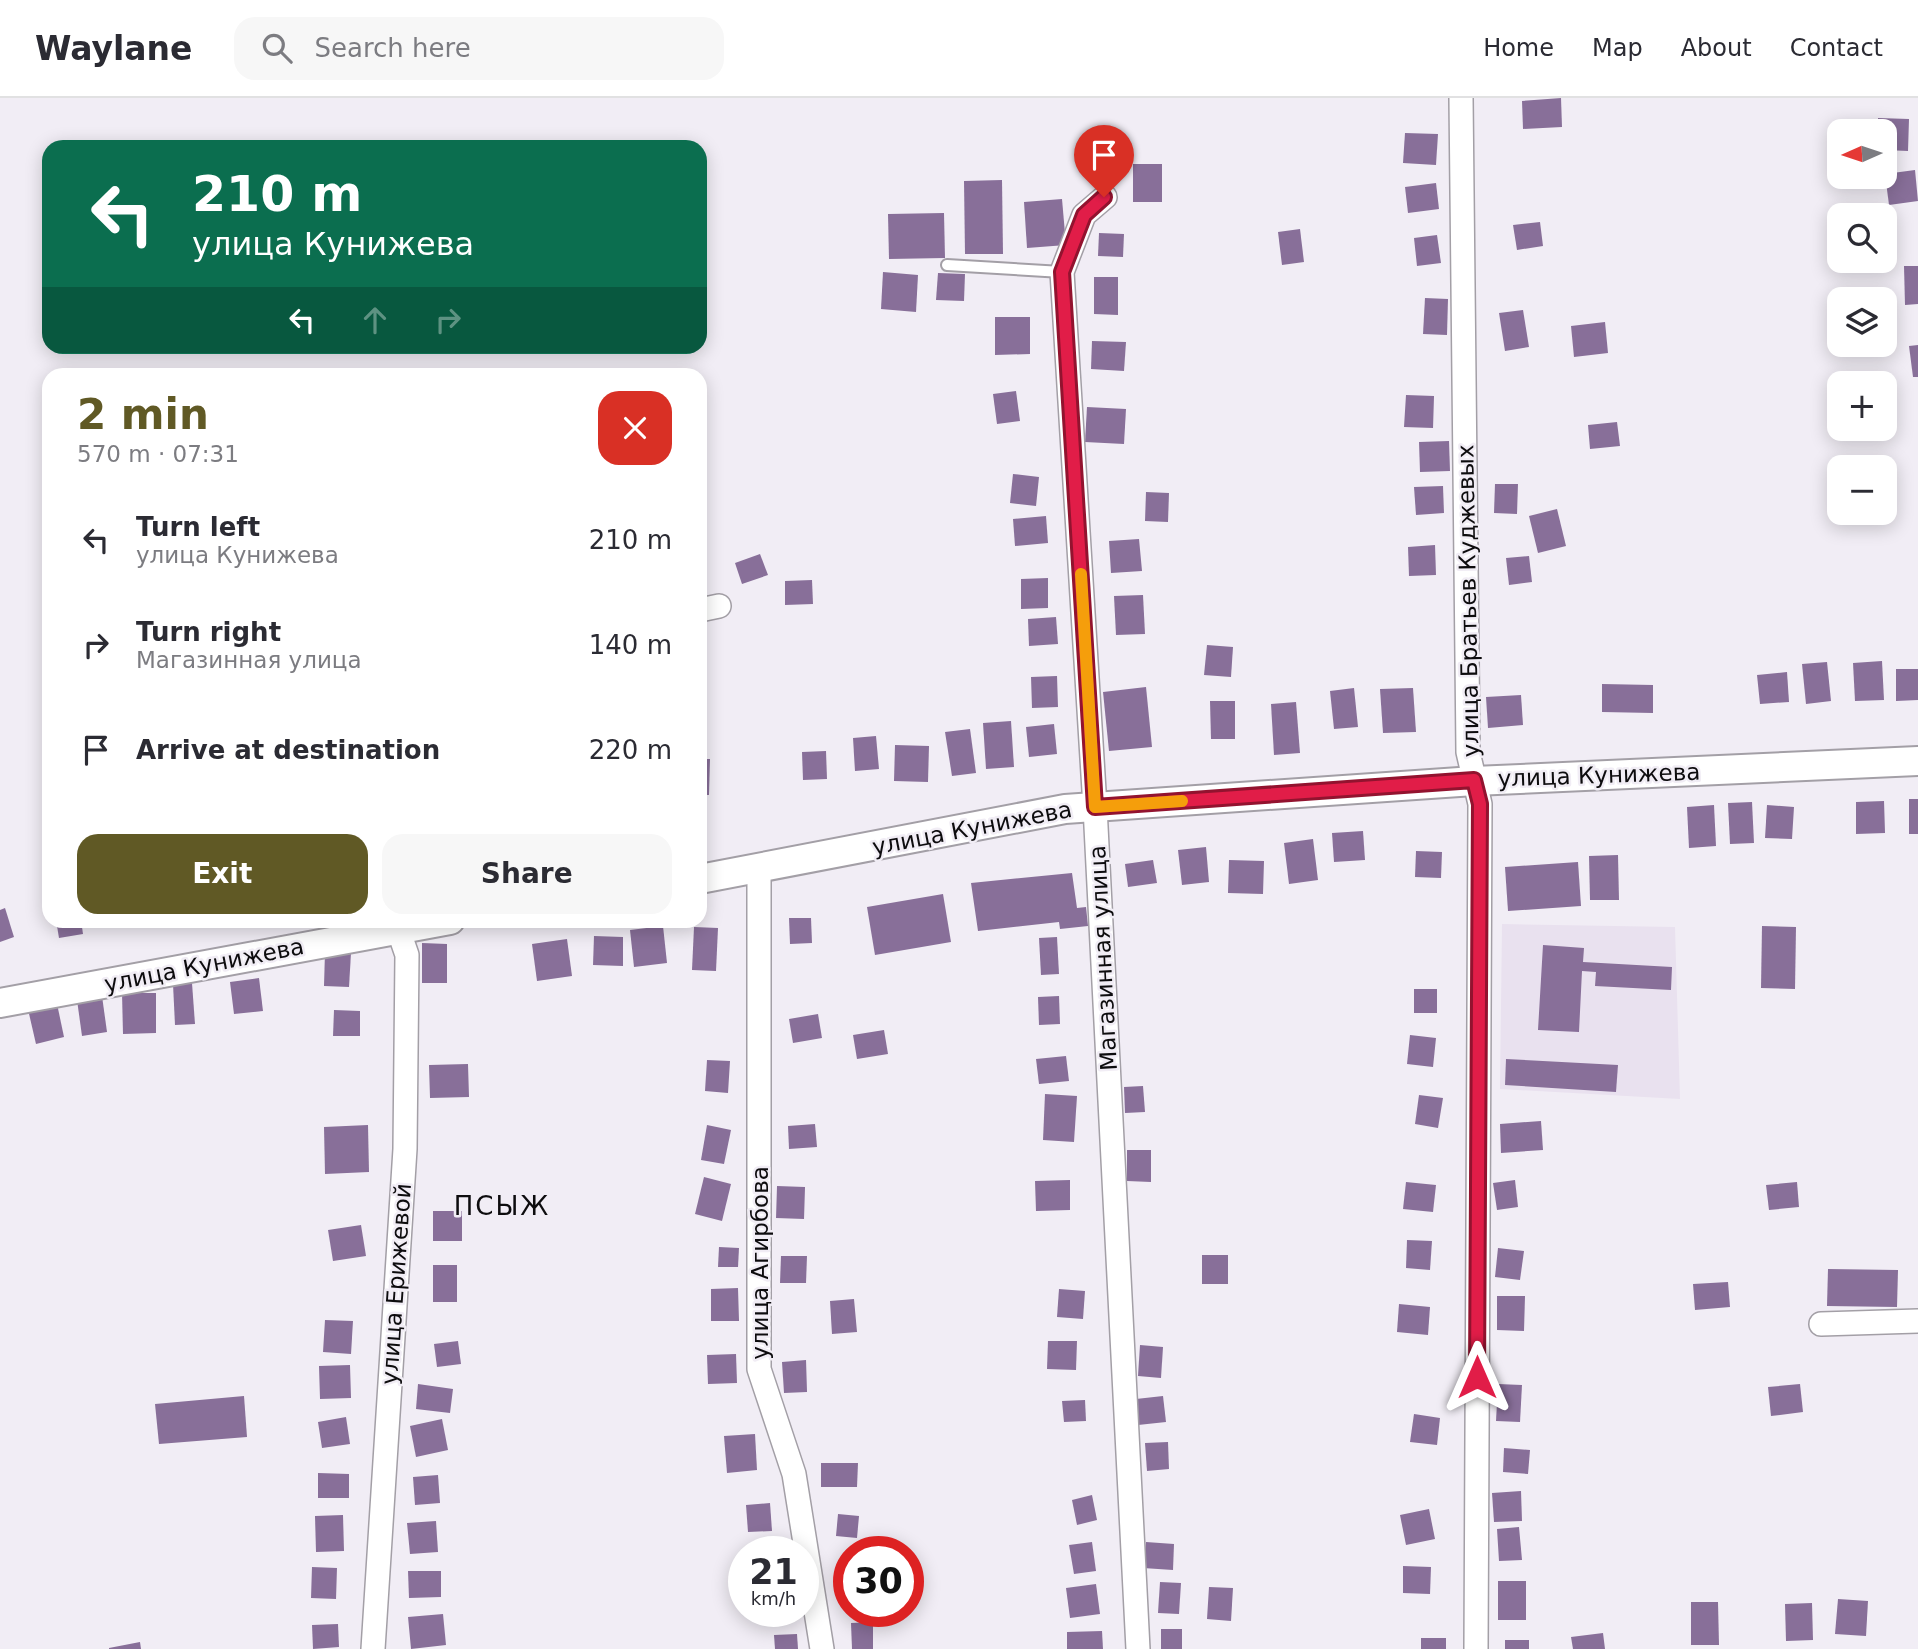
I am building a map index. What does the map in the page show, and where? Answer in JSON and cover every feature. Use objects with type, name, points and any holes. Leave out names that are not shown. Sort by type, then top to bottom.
[{"type":"street","name":"улица Братьев Куджевых","points":[[1461,98],[1468,752],[1480,804],[1476,1649]]},
{"type":"street","name":"Магазинная улица","points":[[1104,197],[1084,215],[1062,272],[1095,807],[1138,1649]]},
{"type":"street","name":"улица Кунижева","points":[[707,878],[1065,809],[1474,780],[1918,761]]},
{"type":"street","name":"улица Агирбова","points":[[759,869],[759,1369],[794,1474],[822,1649]]},
{"type":"street","name":"улица Кунижева","points":[[0,1003],[382,928]]},
{"type":"street","name":"улица Ерижевой","points":[[373,1649],[405,1149],[407,956],[398,928]]},
{"type":"street","points":[[1821,1324],[1918,1321]]},
{"type":"lane","points":[[947,265],[1062,272]]},
{"type":"shaded area","points":[[1502,924],[1675,927],[1680,1099],[1500,1089]]},
{"type":"building","points":[[1561,98],[1562,127],[1523,129],[1522,101]]},
{"type":"building","points":[[1878,118],[1909,119],[1908,151],[1897,151],[1897,119]]},
{"type":"building","points":[[1405,133],[1438,134],[1436,165],[1403,163]]},
{"type":"building","points":[[1133,164],[1162,164],[1162,202],[1133,202]]},
{"type":"building","points":[[1915,170],[1918,201],[1889,203],[1887,189],[1897,189],[1897,172]]},
{"type":"building","points":[[1002,180],[1003,254],[965,254],[964,181]]},
{"type":"building","points":[[1436,183],[1439,209],[1408,213],[1405,187]]},
{"type":"building","points":[[1062,199],[1066,245],[1027,248],[1024,202]]},
{"type":"building","points":[[944,213],[945,258],[889,259],[888,214]]},
{"type":"building","points":[[1540,222],[1543,246],[1517,250],[1513,225]]},
{"type":"building","points":[[1300,229],[1304,262],[1282,265],[1278,232]]},
{"type":"building","points":[[1099,233],[1124,234],[1123,257],[1098,256]]},
{"type":"building","points":[[1437,235],[1441,263],[1417,266],[1414,238]]},
{"type":"building","points":[[1904,266],[1918,266],[1918,304],[1905,305]]},
{"type":"building","points":[[883,272],[918,275],[916,312],[881,309]]},
{"type":"building","points":[[938,273],[965,274],[964,301],[936,300]]},
{"type":"building","points":[[1094,277],[1118,277],[1118,315],[1094,314]]},
{"type":"building","points":[[1425,298],[1448,299],[1447,335],[1423,334]]},
{"type":"building","points":[[1523,310],[1529,347],[1505,351],[1499,313]]},
{"type":"building","points":[[995,317],[1030,317],[1030,354],[995,355]]},
{"type":"building","points":[[1605,322],[1608,353],[1574,357],[1571,326]]},
{"type":"building","points":[[1092,341],[1126,342],[1124,371],[1091,369]]},
{"type":"building","points":[[1918,345],[1918,377],[1913,377],[1909,346]]},
{"type":"building","points":[[1016,391],[1020,421],[997,424],[993,394]]},
{"type":"building","points":[[1406,395],[1434,396],[1433,428],[1404,427]]},
{"type":"building","points":[[1087,407],[1126,409],[1124,444],[1085,442]]},
{"type":"building","points":[[1617,422],[1620,446],[1590,449],[1588,425]]},
{"type":"building","points":[[1449,441],[1450,471],[1420,472],[1419,442]]},
{"type":"building","points":[[1013,474],[1039,477],[1036,506],[1010,503]]},
{"type":"building","points":[[1495,484],[1518,484],[1517,514],[1494,513]]},
{"type":"building","points":[[1443,486],[1444,513],[1416,515],[1414,487]]},
{"type":"building","points":[[1146,492],[1169,493],[1168,522],[1145,521]]},
{"type":"building","points":[[1557,509],[1566,546],[1538,553],[1529,516]]},
{"type":"building","points":[[1046,516],[1048,543],[1015,546],[1013,519]]},
{"type":"building","points":[[1139,539],[1142,571],[1111,573],[1109,541]]},
{"type":"building","points":[[1435,545],[1436,575],[1409,576],[1408,547]]},
{"type":"building","points":[[760,554],[768,575],[742,584],[735,563]]},
{"type":"building","points":[[1529,556],[1532,582],[1509,585],[1506,558]]},
{"type":"building","points":[[1048,578],[1048,608],[1021,609],[1021,579]]},
{"type":"building","points":[[812,580],[813,604],[785,605],[785,581]]},
{"type":"building","points":[[1143,595],[1145,634],[1116,635],[1114,596]]},
{"type":"building","points":[[1056,617],[1058,644],[1029,646],[1028,619]]},
{"type":"building","points":[[1207,645],[1233,647],[1231,677],[1204,675]]},
{"type":"building","points":[[1882,661],[1884,700],[1855,701],[1853,663]]},
{"type":"building","points":[[1827,662],[1831,701],[1806,704],[1802,664]]},
{"type":"building","points":[[1896,669],[1918,669],[1918,700],[1896,701]]},
{"type":"building","points":[[1787,672],[1789,702],[1760,704],[1757,675]]},
{"type":"building","points":[[1057,676],[1058,707],[1032,708],[1031,677]]},
{"type":"building","points":[[1602,684],[1653,685],[1653,713],[1602,712]]},
{"type":"building","points":[[1146,687],[1152,747],[1109,751],[1103,692]]},
{"type":"building","points":[[1354,688],[1358,727],[1334,729],[1330,691]]},
{"type":"building","points":[[1413,688],[1416,732],[1383,733],[1380,689]]},
{"type":"building","points":[[1521,695],[1523,725],[1488,728],[1486,697]]},
{"type":"building","points":[[1210,701],[1235,701],[1235,739],[1211,739]]},
{"type":"building","points":[[1296,702],[1300,753],[1274,755],[1271,704]]},
{"type":"building","points":[[1011,721],[1014,767],[986,769],[983,723]]},
{"type":"building","points":[[1054,724],[1057,754],[1029,757],[1026,727]]},
{"type":"building","points":[[970,729],[976,773],[952,776],[945,732]]},
{"type":"building","points":[[876,736],[879,769],[855,771],[853,738]]},
{"type":"building","points":[[895,745],[929,746],[928,782],[894,781]]},
{"type":"building","points":[[826,751],[827,779],[803,780],[802,752]]},
{"type":"building","points":[[707,759],[710,759],[707,795]]},
{"type":"building","points":[[1909,799],[1918,799],[1918,834],[1909,834]]},
{"type":"building","points":[[1884,801],[1885,833],[1856,834],[1856,802]]},
{"type":"building","points":[[1752,802],[1754,843],[1730,844],[1728,803]]},
{"type":"building","points":[[1714,805],[1716,846],[1689,848],[1687,807]]},
{"type":"building","points":[[1767,805],[1794,807],[1792,839],[1765,838]]},
{"type":"building","points":[[1363,831],[1365,860],[1334,862],[1332,833]]},
{"type":"building","points":[[1313,839],[1318,880],[1289,884],[1284,843]]},
{"type":"building","points":[[1206,847],[1209,882],[1182,885],[1178,850]]},
{"type":"building","points":[[1416,851],[1442,852],[1441,878],[1415,877]]},
{"type":"building","points":[[1618,855],[1619,900],[1590,900],[1589,856]]},
{"type":"building","points":[[1153,860],[1157,883],[1128,887],[1125,864]]},
{"type":"building","points":[[1229,860],[1264,861],[1263,894],[1228,893]]},
{"type":"building","points":[[1578,862],[1581,906],[1508,911],[1505,867]]},
{"type":"building","points":[[1072,873],[1077,908],[1086,907],[1088,926],[1060,929],[1059,922],[978,931],[971,883]]},
{"type":"building","points":[[943,894],[951,942],[875,955],[867,907]]},
{"type":"building","points":[[5,908],[14,937],[0,942],[0,910]]},
{"type":"building","points":[[789,918],[811,918],[812,943],[790,944]]},
{"type":"building","points":[[1762,926],[1796,927],[1795,989],[1761,988]]},
{"type":"building","points":[[57,928],[82,928],[83,934],[59,938]]},
{"type":"building","points":[[663,928],[667,963],[634,967],[630,930]]},
{"type":"building","points":[[694,928],[718,928],[716,971],[692,970]]},
{"type":"building","points":[[594,936],[623,937],[623,966],[593,965]]},
{"type":"building","points":[[1057,937],[1059,974],[1041,975],[1039,938]]},
{"type":"building","points":[[567,939],[572,976],[537,981],[532,944]]},
{"type":"building","points":[[422,943],[447,944],[447,983],[422,983]]},
{"type":"building","points":[[1543,945],[1584,948],[1583,962],[1672,967],[1671,990],[1595,986],[1596,972],[1582,971],[1579,1032],[1538,1030]]},
{"type":"building","points":[[325,952],[351,953],[349,987],[324,986]]},
{"type":"building","points":[[259,978],[263,1011],[234,1014],[230,982]]},
{"type":"building","points":[[192,983],[195,1024],[175,1025],[173,984]]},
{"type":"building","points":[[1414,989],[1437,989],[1437,1013],[1414,1013]]},
{"type":"building","points":[[122,993],[156,993],[156,1033],[123,1034]]},
{"type":"building","points":[[102,996],[107,1032],[82,1036],[77,1000]]},
{"type":"building","points":[[1059,996],[1060,1024],[1039,1025],[1038,997]]},
{"type":"building","points":[[56,999],[64,1037],[36,1044],[27,1005]]},
{"type":"building","points":[[334,1010],[360,1011],[360,1036],[333,1036]]},
{"type":"building","points":[[818,1014],[822,1038],[793,1043],[789,1019]]},
{"type":"building","points":[[884,1030],[888,1054],[857,1059],[853,1035]]},
{"type":"building","points":[[1410,1035],[1436,1038],[1433,1067],[1407,1064]]},
{"type":"building","points":[[1066,1056],[1069,1081],[1039,1084],[1036,1059]]},
{"type":"building","points":[[1506,1059],[1618,1065],[1616,1092],[1505,1085]]},
{"type":"building","points":[[707,1060],[730,1061],[728,1093],[705,1091]]},
{"type":"building","points":[[468,1064],[469,1097],[430,1098],[429,1065]]},
{"type":"building","points":[[1143,1086],[1145,1112],[1125,1113],[1124,1087]]},
{"type":"building","points":[[1045,1094],[1077,1096],[1074,1142],[1043,1140]]},
{"type":"building","points":[[1419,1095],[1443,1098],[1438,1128],[1415,1124]]},
{"type":"building","points":[[1541,1121],[1543,1150],[1501,1153],[1500,1124]]},
{"type":"building","points":[[815,1124],[817,1147],[789,1149],[788,1126]]},
{"type":"building","points":[[368,1125],[369,1172],[325,1174],[324,1127]]},
{"type":"building","points":[[707,1125],[731,1130],[724,1164],[701,1160]]},
{"type":"building","points":[[1127,1150],[1151,1150],[1151,1182],[1127,1181]]},
{"type":"building","points":[[704,1177],[731,1184],[722,1221],[695,1214]]},
{"type":"building","points":[[1070,1180],[1070,1210],[1036,1211],[1035,1181]]},
{"type":"building","points":[[1515,1180],[1518,1207],[1497,1210],[1493,1183]]},
{"type":"building","points":[[1406,1182],[1436,1185],[1433,1212],[1403,1209]]},
{"type":"building","points":[[1797,1182],[1799,1207],[1769,1210],[1766,1185]]},
{"type":"building","points":[[777,1186],[805,1187],[804,1219],[776,1218]]},
{"type":"building","points":[[433,1211],[462,1211],[462,1241],[433,1241]]},
{"type":"building","points":[[361,1225],[366,1256],[333,1261],[328,1230]]},
{"type":"building","points":[[1407,1240],[1432,1241],[1430,1270],[1406,1268]]},
{"type":"building","points":[[719,1247],[739,1248],[738,1267],[718,1267]]},
{"type":"building","points":[[1498,1248],[1524,1251],[1520,1280],[1495,1277]]},
{"type":"building","points":[[1202,1255],[1228,1255],[1228,1284],[1202,1284]]},
{"type":"building","points":[[781,1256],[807,1256],[806,1283],[780,1283]]},
{"type":"building","points":[[433,1265],[457,1265],[457,1302],[433,1302]]},
{"type":"building","points":[[1828,1269],[1898,1270],[1897,1307],[1827,1306]]},
{"type":"building","points":[[1728,1282],[1730,1307],[1695,1310],[1693,1284]]},
{"type":"building","points":[[738,1288],[739,1321],[711,1321],[711,1289]]},
{"type":"building","points":[[1059,1289],[1085,1291],[1083,1319],[1057,1317]]},
{"type":"building","points":[[1497,1296],[1525,1296],[1524,1331],[1497,1330]]},
{"type":"building","points":[[854,1299],[857,1332],[832,1334],[830,1301]]},
{"type":"building","points":[[1399,1304],[1430,1307],[1428,1335],[1397,1332]]},
{"type":"building","points":[[325,1320],[353,1321],[351,1354],[323,1352]]},
{"type":"building","points":[[458,1341],[461,1364],[437,1367],[434,1344]]},
{"type":"building","points":[[1048,1341],[1077,1341],[1076,1370],[1047,1369]]},
{"type":"building","points":[[1140,1345],[1163,1347],[1161,1378],[1138,1376]]},
{"type":"building","points":[[736,1354],[737,1383],[708,1384],[707,1355]]},
{"type":"building","points":[[806,1360],[807,1392],[784,1393],[782,1362]]},
{"type":"building","points":[[350,1365],[351,1398],[320,1399],[319,1366]]},
{"type":"building","points":[[418,1384],[453,1389],[450,1413],[416,1409]]},
{"type":"building","points":[[1498,1384],[1522,1385],[1520,1422],[1496,1421]]},
{"type":"building","points":[[1800,1384],[1803,1412],[1771,1416],[1768,1387]]},
{"type":"building","points":[[244,1396],[247,1437],[159,1444],[155,1404]]},
{"type":"building","points":[[1163,1396],[1166,1422],[1138,1425],[1136,1399]]},
{"type":"building","points":[[1085,1400],[1086,1421],[1064,1422],[1062,1401]]},
{"type":"building","points":[[1414,1414],[1440,1418],[1437,1445],[1410,1442]]},
{"type":"building","points":[[346,1417],[350,1444],[322,1448],[318,1422]]},
{"type":"building","points":[[442,1419],[448,1450],[416,1457],[410,1426]]},
{"type":"building","points":[[755,1434],[757,1470],[727,1473],[724,1436]]},
{"type":"building","points":[[1168,1442],[1169,1469],[1147,1471],[1145,1443]]},
{"type":"building","points":[[1504,1448],[1530,1450],[1528,1474],[1503,1472]]},
{"type":"building","points":[[821,1463],[858,1463],[857,1487],[821,1487]]},
{"type":"building","points":[[318,1473],[349,1474],[349,1498],[318,1498]]},
{"type":"building","points":[[438,1475],[440,1503],[415,1505],[413,1477]]},
{"type":"building","points":[[1521,1491],[1522,1521],[1494,1522],[1492,1493]]},
{"type":"building","points":[[1092,1495],[1097,1520],[1077,1525],[1072,1500]]},
{"type":"building","points":[[770,1503],[772,1531],[748,1532],[746,1505]]},
{"type":"building","points":[[1429,1509],[1435,1539],[1406,1545],[1400,1515]]},
{"type":"building","points":[[838,1514],[859,1516],[857,1536],[836,1536]]},
{"type":"building","points":[[343,1515],[344,1551],[316,1552],[315,1516]]},
{"type":"building","points":[[436,1521],[438,1552],[410,1554],[407,1523]]},
{"type":"building","points":[[1519,1527],[1522,1560],[1499,1561],[1497,1529]]},
{"type":"building","points":[[1092,1542],[1096,1571],[1074,1574],[1069,1545]]},
{"type":"building","points":[[1146,1542],[1174,1544],[1173,1570],[1143,1568]]},
{"type":"building","points":[[1403,1566],[1431,1567],[1430,1594],[1403,1593]]},
{"type":"building","points":[[312,1567],[337,1568],[336,1599],[311,1598]]},
{"type":"building","points":[[408,1571],[441,1571],[441,1597],[409,1598]]},
{"type":"building","points":[[1498,1581],[1526,1581],[1526,1620],[1498,1620]]},
{"type":"building","points":[[1160,1582],[1181,1583],[1179,1614],[1158,1613]]},
{"type":"building","points":[[1096,1584],[1100,1614],[1070,1618],[1066,1588]]},
{"type":"building","points":[[1209,1587],[1233,1588],[1231,1621],[1207,1619]]},
{"type":"building","points":[[1838,1599],[1868,1601],[1866,1636],[1835,1634]]},
{"type":"building","points":[[1691,1602],[1718,1602],[1719,1645],[1691,1645]]},
{"type":"building","points":[[1812,1603],[1813,1640],[1786,1641],[1785,1604]]},
{"type":"building","points":[[443,1614],[446,1645],[411,1649],[408,1617]]},
{"type":"building","points":[[338,1624],[339,1647],[313,1649],[312,1625]]},
{"type":"building","points":[[851,1627],[873,1627],[873,1649],[852,1649]]},
{"type":"building","points":[[1161,1629],[1182,1629],[1182,1649],[1161,1649]]},
{"type":"building","points":[[1102,1631],[1103,1649],[1067,1649],[1067,1632]]},
{"type":"building","points":[[1603,1633],[1605,1649],[1573,1649],[1571,1637]]},
{"type":"building","points":[[797,1634],[798,1649],[775,1649],[774,1635]]},
{"type":"building","points":[[1421,1638],[1446,1638],[1446,1649],[1421,1649]]},
{"type":"building","points":[[1505,1640],[1529,1640],[1529,1649],[1505,1649]]},
{"type":"building","points":[[140,1642],[141,1649],[109,1649],[109,1648]]},
{"type":"slow traffic","points":[[1081,574],[1095,807],[1182,801]]},
{"type":"district","name":"ПСЫЖ","points":[[502,1206]]},
{"type":"route","points":[[1104,197],[1084,215],[1062,272],[1095,807],[1474,780],[1480,804],[1477,1377]]}]
